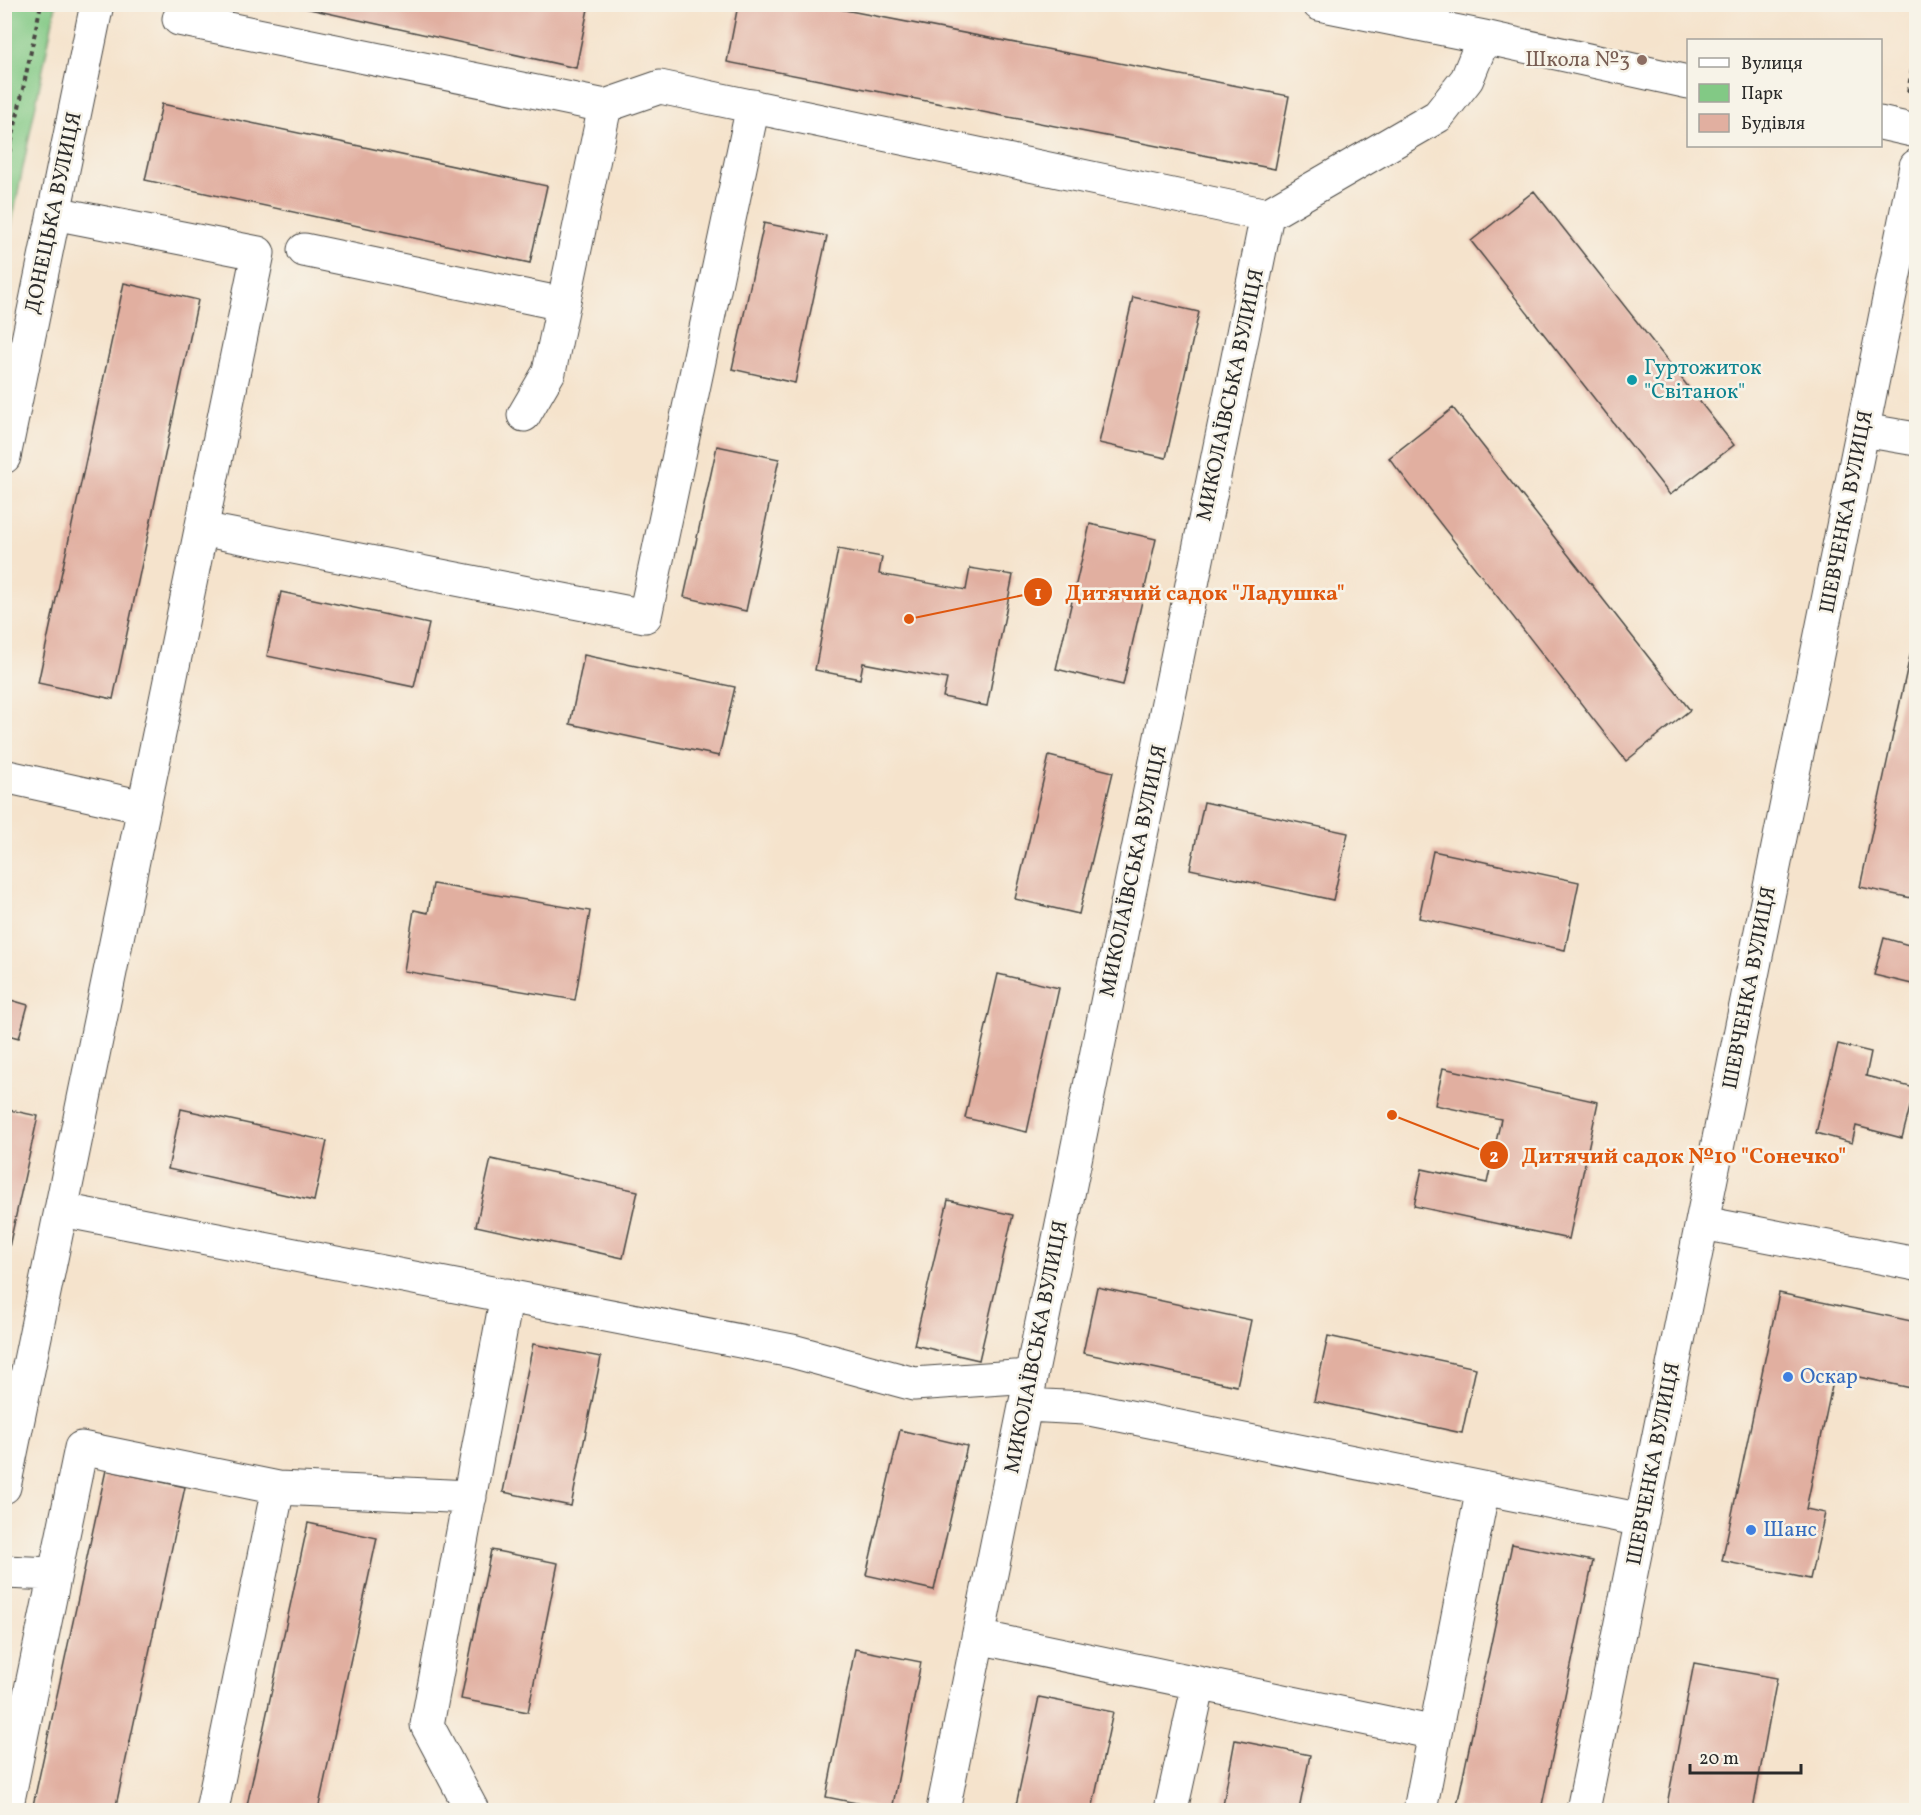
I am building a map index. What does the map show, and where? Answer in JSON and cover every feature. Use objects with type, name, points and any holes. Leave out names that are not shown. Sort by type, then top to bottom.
[{"type":"street","name":"ДОНЕЦЬКА ВУЛИЦЯ","points":[[4,458],[97,4]]},
{"type":"street","points":[[1319,4],[1687,82]]},
{"type":"street","points":[[179,19],[605,106],[660,87],[1267,215],[1438,116],[1467,79],[1484,37]]},
{"type":"street","points":[[524,415],[549,372],[605,106]]},
{"type":"street","points":[[201,529],[645,616],[753,106]]},
{"type":"street","points":[[1882,123],[1917,131]]},
{"type":"street","name":"ШЕВЧЕНКА ВУЛИЦЯ","points":[[1583,1810],[1917,166]]},
{"type":"street","points":[[4,1487],[258,253],[54,213]]},
{"type":"street","name":"МИКОЛАЇВСЬКА ВУЛИЦЯ","points":[[943,1810],[1267,215]]},
{"type":"street","points":[[304,250],[563,304]]},
{"type":"street","points":[[1863,430],[1917,439]]},
{"type":"street","points":[[4,776],[144,807]]},
{"type":"street","points":[[62,1209],[792,1351],[914,1384],[1028,1391],[1085,1408],[1642,1520]]},
{"type":"street","points":[[1703,1223],[1917,1263]]},
{"type":"street","points":[[472,1810],[427,1725],[507,1295]]},
{"type":"street","points":[[6,1810],[81,1448],[278,1488],[470,1497]]},
{"type":"street","points":[[212,1810],[278,1488]]},
{"type":"street","points":[[1420,1810],[1483,1488]]},
{"type":"street","points":[[4,1572],[54,1574]]},
{"type":"street","points":[[978,1637],[1435,1733]]},
{"type":"street","points":[[1171,1810],[1199,1683]]},
{"type":"path","points":[[4,178],[41,4]]},
{"type":"green space","points":[[4,5],[56,5],[5,256]]},
{"type":"building","points":[[287,4],[589,4],[576,68]]},
{"type":"building","points":[[738,5],[819,5],[1289,96],[1275,169],[727,62]]},
{"type":"building","points":[[162,104],[547,186],[530,263],[145,180]]},
{"type":"building","name":"Гуртожиток \"Світанок\"","points":[[1534,191],[1734,445],[1670,495],[1471,241]]},
{"type":"building","points":[[764,223],[827,236],[795,383],[732,369]]},
{"type":"building","points":[[124,283],[198,300],[113,699],[38,683]]},
{"type":"building","points":[[1133,297],[1199,312],[1166,458],[1099,443]]},
{"type":"building","points":[[1453,408],[1690,710],[1626,761],[1389,458]]},
{"type":"building","points":[[717,446],[779,459],[746,611],[684,597]]},
{"type":"building","points":[[1090,524],[1156,539],[1123,685],[1056,669]]},
{"type":"building","points":[[838,549],[882,557],[879,574],[966,590],[970,568],[1013,575],[987,706],[943,697],[947,679],[863,663],[860,679],[815,670]]},
{"type":"building","points":[[281,592],[429,624],[414,687],[267,656]]},
{"type":"building","points":[[1916,628],[1916,899],[1860,887]]},
{"type":"building","points":[[584,655],[735,687],[719,756],[570,724]]},
{"type":"building","points":[[1049,756],[1113,772],[1079,914],[1015,899]]},
{"type":"building","points":[[1204,802],[1348,833],[1333,900],[1190,869]]},
{"type":"building","points":[[1433,851],[1579,882],[1565,950],[1419,918]]},
{"type":"building","points":[[433,884],[590,911],[575,1000],[404,971],[414,910],[428,913]]},
{"type":"building","points":[[1884,938],[1916,947],[1916,985],[1874,975]]},
{"type":"building","points":[[998,974],[1059,988],[1027,1132],[965,1118]]},
{"type":"building","points":[[4,998],[28,1005],[19,1038],[4,1034]]},
{"type":"building","points":[[1838,1044],[1871,1052],[1866,1076],[1915,1088],[1902,1138],[1856,1126],[1852,1143],[1816,1133]]},
{"type":"building","points":[[1443,1068],[1598,1102],[1569,1239],[1414,1206],[1422,1169],[1487,1183],[1501,1119],[1435,1105]]},
{"type":"building","points":[[5,1109],[38,1116],[5,1265]]},
{"type":"building","points":[[181,1109],[327,1141],[314,1201],[168,1169]]},
{"type":"building","points":[[491,1159],[638,1191],[623,1258],[476,1226]]},
{"type":"building","points":[[948,1200],[1013,1215],[979,1360],[914,1345]]},
{"type":"building","points":[[1097,1287],[1251,1320],[1237,1386],[1083,1353]]},
{"type":"building","points":[[1779,1293],[1916,1322],[1916,1389],[1835,1372],[1806,1509],[1825,1513],[1810,1579],[1722,1561]]},
{"type":"building","points":[[1328,1336],[1476,1368],[1462,1433],[1314,1401]]},
{"type":"building","points":[[533,1344],[601,1357],[571,1506],[503,1492]]},
{"type":"building","points":[[900,1430],[967,1446],[934,1590],[866,1575]]},
{"type":"building","points":[[106,1470],[185,1487],[115,1810],[32,1810]]},
{"type":"building","points":[[308,1523],[377,1538],[318,1810],[246,1810]]},
{"type":"building","points":[[1512,1544],[1593,1561],[1541,1810],[1456,1810]]},
{"type":"building","points":[[491,1550],[558,1563],[528,1712],[461,1699]]},
{"type":"building","points":[[855,1649],[921,1662],[892,1810],[826,1797]]},
{"type":"building","points":[[1694,1663],[1777,1678],[1753,1810],[1666,1810]]},
{"type":"building","points":[[1039,1697],[1113,1712],[1092,1810],[1015,1810]]},
{"type":"building","points":[[1235,1740],[1310,1755],[1299,1810],[1222,1810]]},
{"type":"place","name":"Школа №3","points":[[1642,60]]},
{"type":"place","name":"Гуртожиток \"Світанок\"","points":[[1632,380]]},
{"type":"place","name":"Дитячий садок \"Ладушка\"","points":[[909,619]]},
{"type":"place","name":"Дитячий садок №10 \"Сонечко\"","points":[[1392,1115]]},
{"type":"place","name":"Оскар","points":[[1788,1377]]},
{"type":"place","name":"Шанс","points":[[1751,1530]]}]
